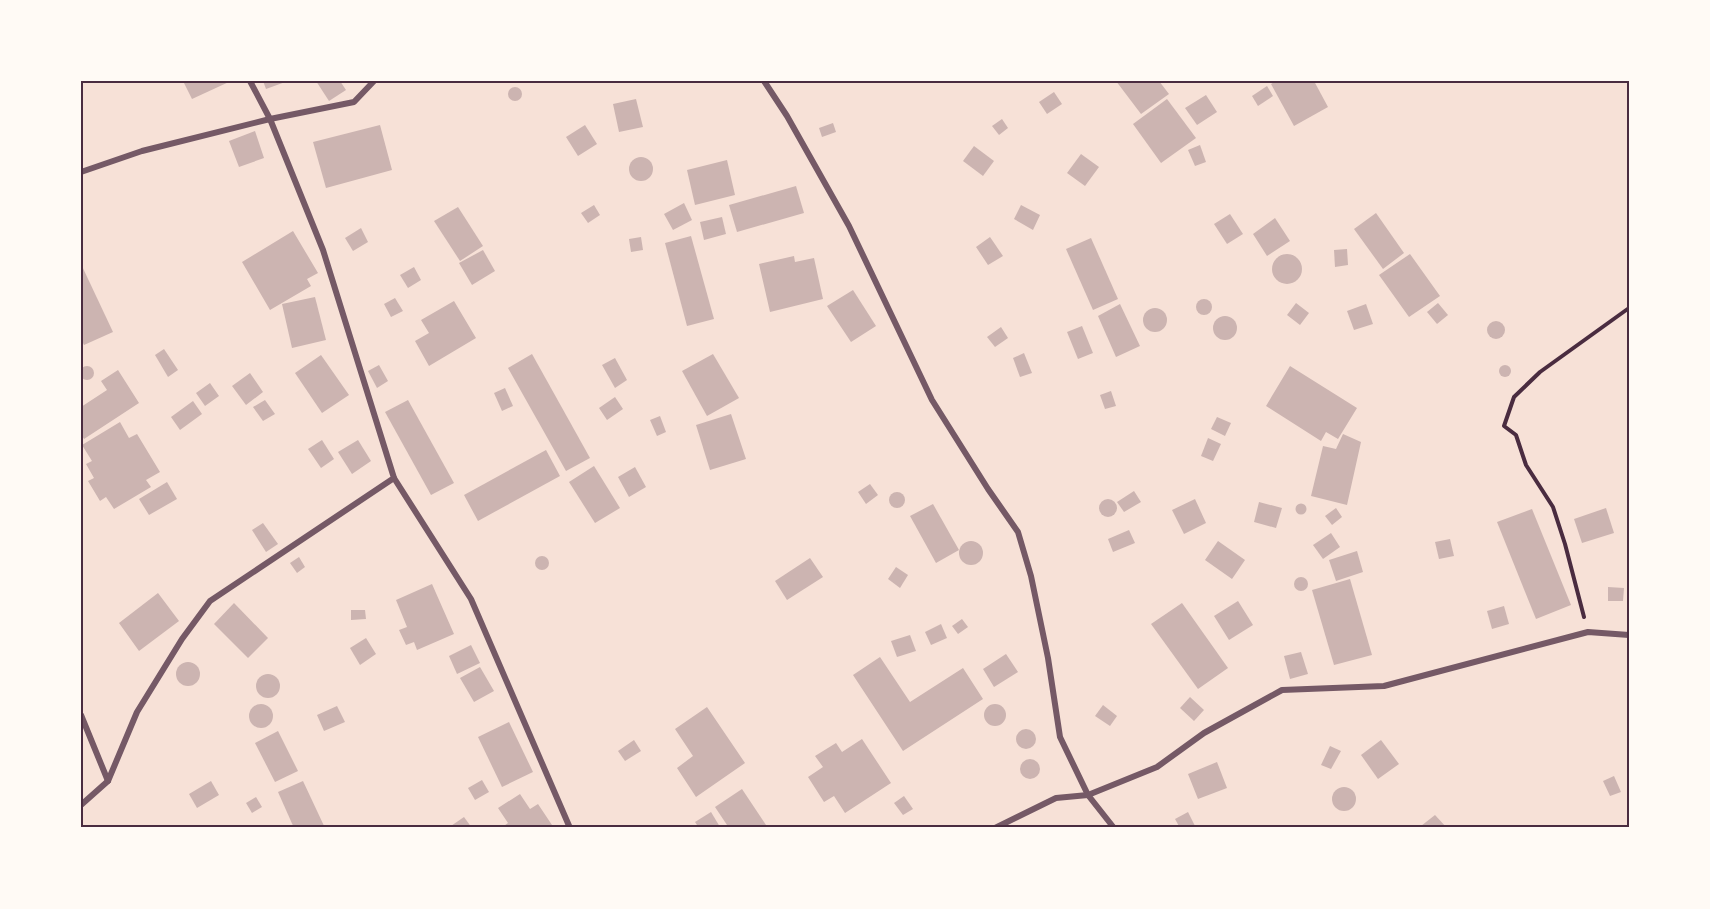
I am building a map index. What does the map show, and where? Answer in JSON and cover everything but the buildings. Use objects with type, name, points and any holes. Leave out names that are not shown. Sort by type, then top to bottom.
[{"type":"street","points":[[250,81],[270,119],[323,250],[394,478],[471,599],[570,828]]},
{"type":"street","points":[[81,172],[142,151],[270,119],[354,102],[374,81]]},
{"type":"street","points":[[764,81],[788,116],[849,226],[932,400],[1018,532],[1031,576],[1048,658],[1060,736],[1088,795],[1114,828]]},
{"type":"street","points":[[81,805],[108,781],[137,712],[182,639],[210,601],[394,478]]},
{"type":"street","points":[[995,828],[1056,798],[1088,795],[1157,767],[1204,733],[1282,690],[1384,686],[1588,632],[1629,635]]},
{"type":"street","points":[[81,715],[108,781]]},
{"type":"path","points":[[1588,632],[1566,544],[1553,507],[1526,465],[1516,435],[1504,426],[1514,397],[1540,372],[1629,308]]}]
